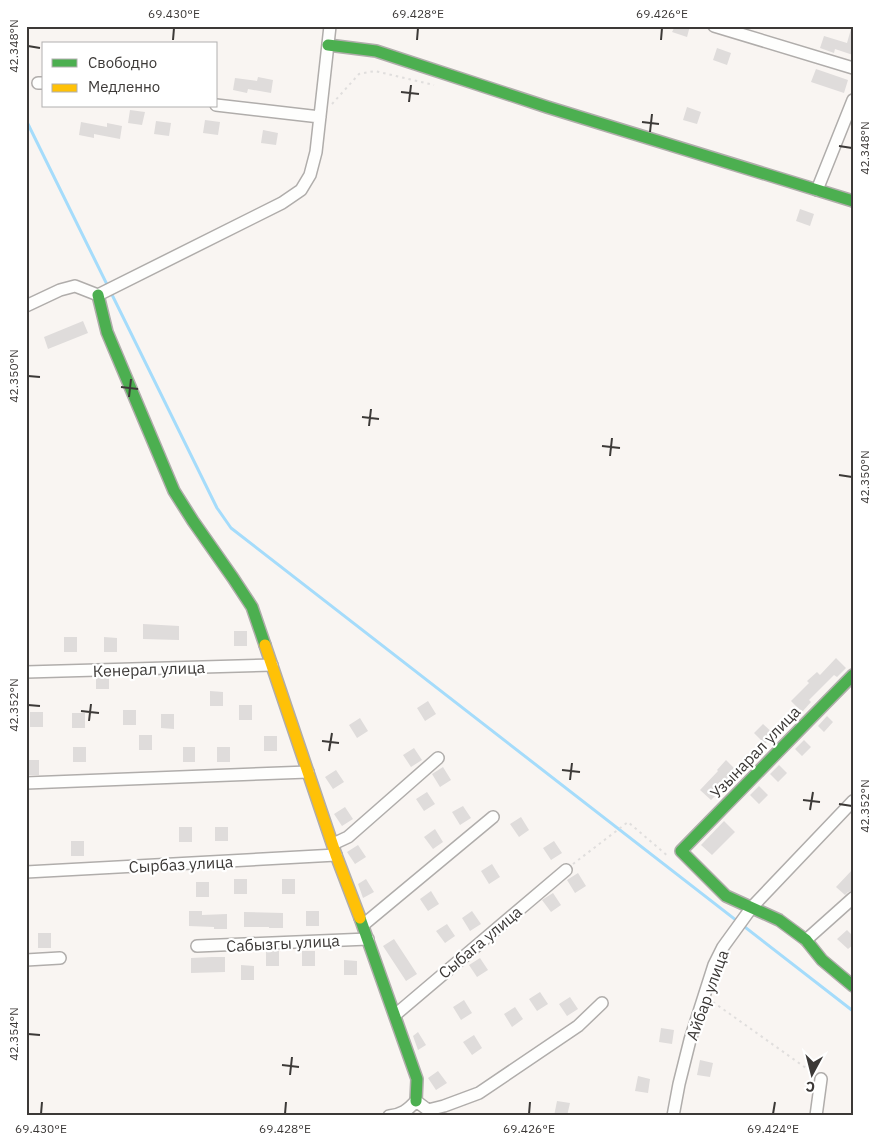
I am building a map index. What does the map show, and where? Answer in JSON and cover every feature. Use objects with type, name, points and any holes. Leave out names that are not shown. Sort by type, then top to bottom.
[{"type":"street","points":[[26,306],[60,290],[75,286],[98,295],[282,203],[301,190],[310,175],[316,152],[330,26]]},
{"type":"street","points":[[714,26],[853,68]]},
{"type":"street","points":[[328,45],[376,51],[547,107],[853,201]]},
{"type":"street","points":[[817,190],[853,100]]},
{"type":"street","points":[[218,105],[320,118]]},
{"type":"street","points":[[98,295],[107,332],[174,491],[186,512],[239,585],[252,607],[416,1079],[416,1101],[408,1110],[389,1116]]},
{"type":"street","name":"Кенерал улица","points":[[26,672],[272,665]]},
{"type":"street","name":"Узынарал улица","points":[[681,851],[853,675]]},
{"type":"street","name":"Сырбаз улица","points":[[26,872],[335,850],[438,758]]},
{"type":"street","points":[[26,783],[308,772]]},
{"type":"street","name":"Айбар улица","points":[[672,1116],[678,1084],[690,1040],[714,965],[722,947],[752,907],[853,801]]},
{"type":"street","points":[[363,925],[493,817]]},
{"type":"street","points":[[681,851],[726,896],[779,920],[806,940],[822,960],[853,986]]},
{"type":"street","name":"Сыбага улица","points":[[395,1015],[566,870]]},
{"type":"street","points":[[806,940],[853,898]]},
{"type":"street","name":"Сабызгы улица","points":[[197,946],[368,939]]},
{"type":"street","points":[[26,960],[60,958]]},
{"type":"street","points":[[416,1101],[428,1110],[444,1106],[479,1092],[578,1026],[602,1003]]},
{"type":"street","points":[[816,1116],[821,1079]]},
{"type":"path","points":[[333,103],[358,74],[375,71],[435,85]]},
{"type":"path","points":[[566,870],[628,822],[673,860],[681,851]]},
{"type":"path","points":[[704,995],[821,1079]]},
{"type":"building","points":[[675,26],[690,26],[687,37],[672,32]]},
{"type":"building","points":[[851,29],[853,29],[853,55],[835,49],[834,53],[820,48],[824,36],[847,43]]},
{"type":"building","points":[[717,48],[731,53],[727,65],[713,60]]},
{"type":"building","points":[[816,69],[848,80],[844,93],[811,82]]},
{"type":"building","points":[[258,77],[273,80],[271,93],[248,89],[247,93],[233,90],[235,78],[257,81]]},
{"type":"building","points":[[687,107],[701,112],[697,124],[683,120]]},
{"type":"building","points":[[130,110],[145,112],[142,125],[128,123]]},
{"type":"building","points":[[205,120],[220,122],[218,135],[203,133]]},
{"type":"building","points":[[156,121],[171,123],[169,136],[154,134]]},
{"type":"building","points":[[81,122],[107,127],[107,123],[122,126],[120,139],[94,134],[94,138],[79,135]]},
{"type":"building","points":[[263,130],[278,133],[276,145],[261,143]]},
{"type":"building","points":[[800,209],[814,214],[810,226],[796,221]]},
{"type":"building","points":[[83,321],[88,333],[48,349],[44,337]]},
{"type":"building","points":[[143,624],[179,626],[179,640],[143,639]]},
{"type":"building","points":[[234,631],[247,631],[247,646],[234,646]]},
{"type":"building","points":[[64,637],[77,637],[77,652],[64,652]]},
{"type":"building","points":[[104,637],[117,638],[117,652],[104,652]]},
{"type":"building","points":[[836,658],[846,668],[837,677],[834,675],[809,700],[811,702],[802,712],[791,701],[809,683],[807,681],[817,672],[820,675]]},
{"type":"building","points":[[109,677],[109,689],[96,689],[96,678]]},
{"type":"building","points":[[210,691],[223,692],[223,706],[210,706]]},
{"type":"building","points":[[428,701],[436,714],[425,721],[417,708]]},
{"type":"building","points":[[239,705],[252,705],[252,720],[239,720]]},
{"type":"building","points":[[123,710],[136,710],[136,725],[123,725]]},
{"type":"building","points":[[30,712],[43,712],[43,727],[30,727]]},
{"type":"building","points":[[72,713],[85,713],[85,728],[72,728]]},
{"type":"building","points":[[161,714],[174,714],[174,729],[161,728]]},
{"type":"building","points":[[827,716],[833,722],[824,732],[818,726]]},
{"type":"building","points":[[360,718],[368,731],[357,738],[349,725]]},
{"type":"building","points":[[763,724],[774,734],[765,744],[754,733]]},
{"type":"building","points":[[139,735],[152,735],[152,750],[139,750]]},
{"type":"building","points":[[264,736],[277,736],[277,751],[264,751]]},
{"type":"building","points":[[804,740],[811,747],[802,756],[795,749]]},
{"type":"building","points":[[73,747],[86,747],[86,762],[73,762]]},
{"type":"building","points":[[183,747],[195,747],[195,762],[183,762]]},
{"type":"building","points":[[217,747],[230,747],[230,762],[217,762]]},
{"type":"building","points":[[414,748],[422,760],[411,767],[403,755]]},
{"type":"building","points":[[26,760],[39,760],[39,775],[26,775]]},
{"type":"building","points":[[726,760],[737,771],[718,789],[720,791],[711,800],[700,790]]},
{"type":"building","points":[[779,765],[787,773],[778,782],[770,774]]},
{"type":"building","points":[[443,767],[451,780],[440,787],[432,774]]},
{"type":"building","points":[[336,770],[344,782],[333,789],[325,777]]},
{"type":"building","points":[[759,786],[768,795],[759,804],[750,795]]},
{"type":"building","points":[[427,792],[435,804],[424,811],[416,799]]},
{"type":"building","points":[[463,806],[471,818],[460,825],[452,812]]},
{"type":"building","points":[[345,807],[353,819],[342,826],[334,814]]},
{"type":"building","points":[[521,817],[529,830],[519,837],[510,824]]},
{"type":"building","points":[[724,821],[735,832],[712,855],[701,845]]},
{"type":"building","points":[[179,827],[192,827],[192,842],[179,842]]},
{"type":"building","points":[[215,827],[228,827],[228,841],[215,841]]},
{"type":"building","points":[[435,829],[443,842],[433,849],[424,837]]},
{"type":"building","points":[[71,841],[84,841],[84,856],[71,856]]},
{"type":"building","points":[[554,841],[562,853],[551,860],[543,848]]},
{"type":"building","points":[[358,845],[366,857],[355,864],[347,852]]},
{"type":"building","points":[[492,864],[500,877],[489,884],[481,871]]},
{"type":"building","points":[[853,869],[853,891],[845,895],[836,887]]},
{"type":"building","points":[[578,873],[586,886],[575,893],[567,880]]},
{"type":"building","points":[[234,879],[247,879],[247,894],[234,894]]},
{"type":"building","points":[[282,879],[295,879],[295,894],[282,894]]},
{"type":"building","points":[[366,879],[374,892],[363,898],[358,884]]},
{"type":"building","points":[[196,882],[209,882],[209,897],[196,897]]},
{"type":"building","points":[[431,891],[439,904],[428,911],[420,899]]},
{"type":"building","points":[[553,893],[561,905],[551,912],[542,900]]},
{"type":"building","points":[[189,911],[202,911],[202,915],[227,914],[227,929],[189,926]]},
{"type":"building","points":[[306,911],[319,911],[319,926],[306,926]]},
{"type":"building","points":[[472,911],[481,924],[470,931],[462,918]]},
{"type":"building","points":[[244,912],[283,913],[283,928],[244,927]]},
{"type":"building","points":[[447,924],[455,936],[445,943],[436,931]]},
{"type":"building","points":[[847,930],[853,936],[853,945],[848,949],[837,939]]},
{"type":"building","points":[[38,933],[51,933],[51,948],[38,948]]},
{"type":"building","points":[[394,939],[417,974],[406,981],[383,946]]},
{"type":"building","points":[[266,951],[279,951],[279,966],[266,966]]},
{"type":"building","points":[[302,951],[315,951],[315,966],[302,966]]},
{"type":"building","points":[[225,957],[225,972],[191,973],[191,958]]},
{"type":"building","points":[[480,958],[488,970],[477,977],[469,965]]},
{"type":"building","points":[[344,960],[357,961],[357,975],[344,975]]},
{"type":"building","points":[[241,965],[254,966],[254,980],[241,980]]},
{"type":"building","points":[[540,992],[548,1004],[537,1011],[529,999]]},
{"type":"building","points":[[570,997],[578,1009],[567,1016],[559,1004]]},
{"type":"building","points":[[464,1000],[472,1013],[461,1020],[453,1007]]},
{"type":"building","points":[[515,1007],[523,1019],[512,1027],[504,1014]]},
{"type":"building","points":[[661,1028],[674,1030],[672,1044],[659,1042]]},
{"type":"building","points":[[418,1032],[426,1045],[418,1050],[413,1036]]},
{"type":"building","points":[[474,1035],[482,1048],[472,1055],[463,1042]]},
{"type":"building","points":[[700,1060],[713,1063],[710,1077],[697,1075]]},
{"type":"building","points":[[438,1071],[447,1083],[436,1090],[428,1078]]},
{"type":"building","points":[[638,1076],[650,1079],[648,1093],[635,1091]]},
{"type":"building","points":[[557,1101],[570,1103],[567,1116],[554,1116]]},
{"type":"waterway","points":[[26,120],[217,508],[231,528],[853,1011]]},
{"type":"traffic: fast","points":[[328,45],[376,51],[547,107],[853,201]]},
{"type":"traffic: fast","points":[[98,295],[107,332],[174,491],[252,607],[265,645]]},
{"type":"traffic: fast","points":[[853,675],[681,851],[726,896],[779,920],[806,940],[822,960],[853,986]]},
{"type":"traffic: fast","points":[[360,918],[417,1079],[416,1101]]},
{"type":"traffic: slow","points":[[265,645],[336,855],[360,918]]}]
